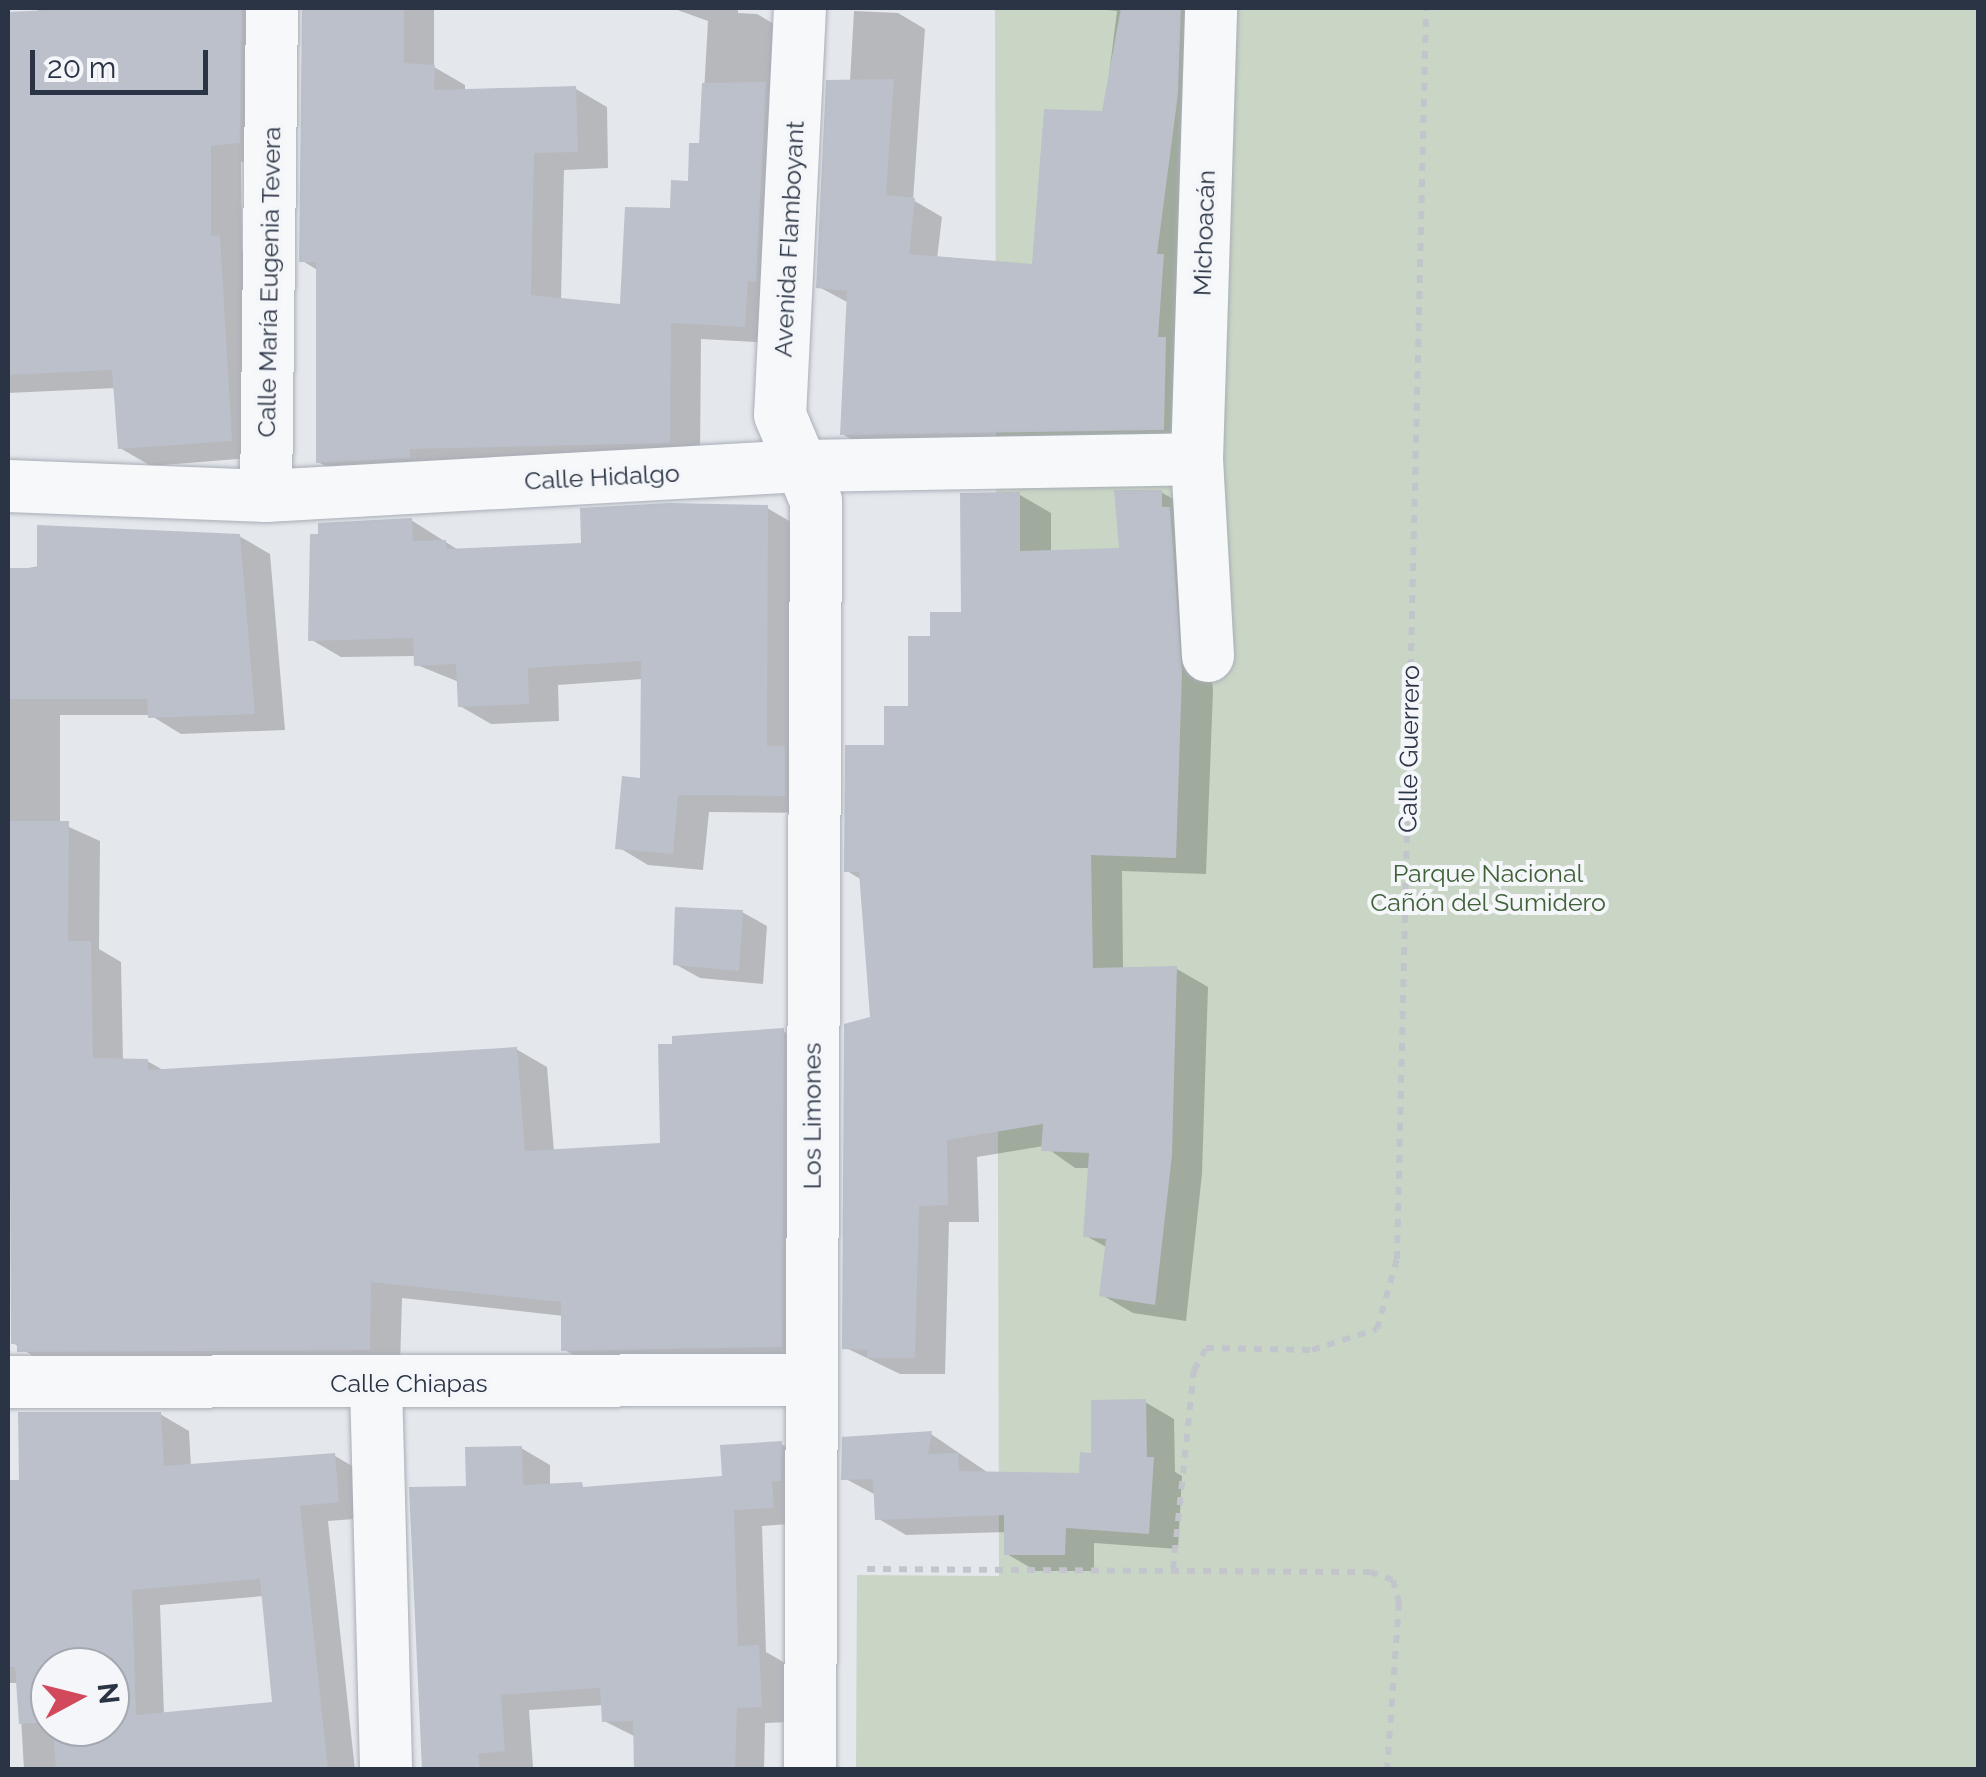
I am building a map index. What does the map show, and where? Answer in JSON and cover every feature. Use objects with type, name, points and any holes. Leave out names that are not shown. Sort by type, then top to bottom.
[{"type":"street","name":"Calle María Eugenia Tevera","points":[[266,496],[272,8]]},
{"type":"street","name":"Avenida Flamboyant","points":[[800,8],[780,415],[802,466]]},
{"type":"street","name":"Michoacán","points":[[1208,656],[1197,459],[1211,8]]},
{"type":"street","name":"Calle Hidalgo","points":[[8,486],[266,496],[802,466],[1197,459]]},
{"type":"street","name":"Los Limones","points":[[802,466],[816,501],[810,1770]]},
{"type":"street","name":"Calle Chiapas","points":[[8,1382],[810,1380]]},
{"type":"street","points":[[376,1384],[386,1770]]},
{"type":"path","name":"Calle Guerrero","points":[[1173,1569],[1194,1370],[1206,1348],[1312,1350],[1378,1329],[1396,1260],[1426,8]]},
{"type":"path","points":[[812,1570],[1370,1572],[1394,1580],[1399,1603],[1386,1770]]},
{"type":"green space","name":"Parque Nacional Cañón del Sumidero","points":[[995,8],[1978,8],[1978,1769],[856,1770],[857,1575],[999,1576]]},
{"type":"building","points":[[242,8],[240,143],[211,146],[211,236],[220,235],[232,441],[118,449],[112,370],[8,375],[8,12]]},
{"type":"building","points":[[302,8],[404,8],[404,63],[435,65],[434,90],[576,86],[578,152],[534,153],[531,295],[620,304],[625,207],[670,208],[671,180],[688,181],[689,143],[699,143],[702,83],[766,82],[756,282],[748,281],[745,327],[671,323],[670,443],[410,449],[410,458],[316,463],[316,262],[299,262]]},
{"type":"building","points":[[1121,8],[1181,8],[1178,94],[1157,254],[1164,254],[1158,337],[1166,337],[1164,430],[840,435],[847,291],[816,288],[826,80],[894,79],[886,195],[915,198],[909,254],[1032,264],[1044,109],[1102,111]]},
{"type":"building","points":[[1114,490],[1162,490],[1162,507],[1170,507],[1182,672],[1176,858],[1091,855],[1093,968],[1177,966],[1172,1155],[1155,1305],[1099,1296],[1106,1239],[1083,1237],[1089,1153],[1041,1151],[1043,1124],[947,1140],[948,1205],[919,1206],[915,1358],[866,1358],[868,1350],[842,1349],[844,1024],[870,1017],[859,872],[844,872],[845,745],[884,745],[884,706],[908,706],[908,636],[930,636],[930,612],[961,612],[960,493],[1020,492],[1020,551],[1119,548]]},
{"type":"building","points":[[669,503],[768,505],[767,746],[785,746],[785,796],[678,795],[673,854],[615,849],[622,776],[640,778],[641,661],[528,668],[529,704],[458,707],[456,664],[414,666],[413,638],[308,641],[310,534],[318,534],[318,523],[412,518],[413,541],[446,540],[446,549],[581,543],[580,508]]},
{"type":"building","points":[[37,525],[240,534],[255,714],[148,718],[147,699],[8,699],[8,568],[37,568]]},
{"type":"building","points":[[8,821],[69,821],[68,941],[91,941],[93,1058],[148,1059],[148,1070],[517,1047],[525,1151],[660,1143],[658,1044],[672,1044],[672,1036],[784,1028],[782,1347],[561,1351],[561,1302],[371,1282],[370,1350],[17,1352],[17,1344],[11,1344]]},
{"type":"building","points":[[675,907],[743,910],[739,971],[673,965]]},
{"type":"building","points":[[1146,1399],[1147,1457],[1154,1457],[1149,1534],[1066,1528],[1065,1555],[1004,1555],[1004,1515],[875,1520],[873,1479],[841,1480],[842,1437],[932,1431],[928,1454],[958,1453],[959,1471],[1079,1473],[1080,1452],[1091,1453],[1091,1400]]},
{"type":"building","points":[[18,1412],[161,1412],[164,1466],[335,1453],[339,1502],[300,1506],[328,1770],[56,1770],[54,1747],[130,1747],[130,1647],[30,1647],[30,1723],[19,1724],[15,1667],[8,1667],[8,1480],[19,1480]],"holes":[[[260,1579],[272,1702],[136,1715],[132,1590]]]},
{"type":"building","points":[[782,1441],[781,1481],[772,1481],[774,1508],[734,1510],[738,1646],[759,1645],[762,1707],[737,1708],[735,1770],[634,1770],[633,1721],[602,1722],[600,1688],[501,1695],[505,1751],[478,1754],[480,1770],[422,1770],[409,1487],[466,1486],[465,1447],[522,1446],[523,1485],[582,1482],[583,1487],[722,1476],[720,1445]]}]
